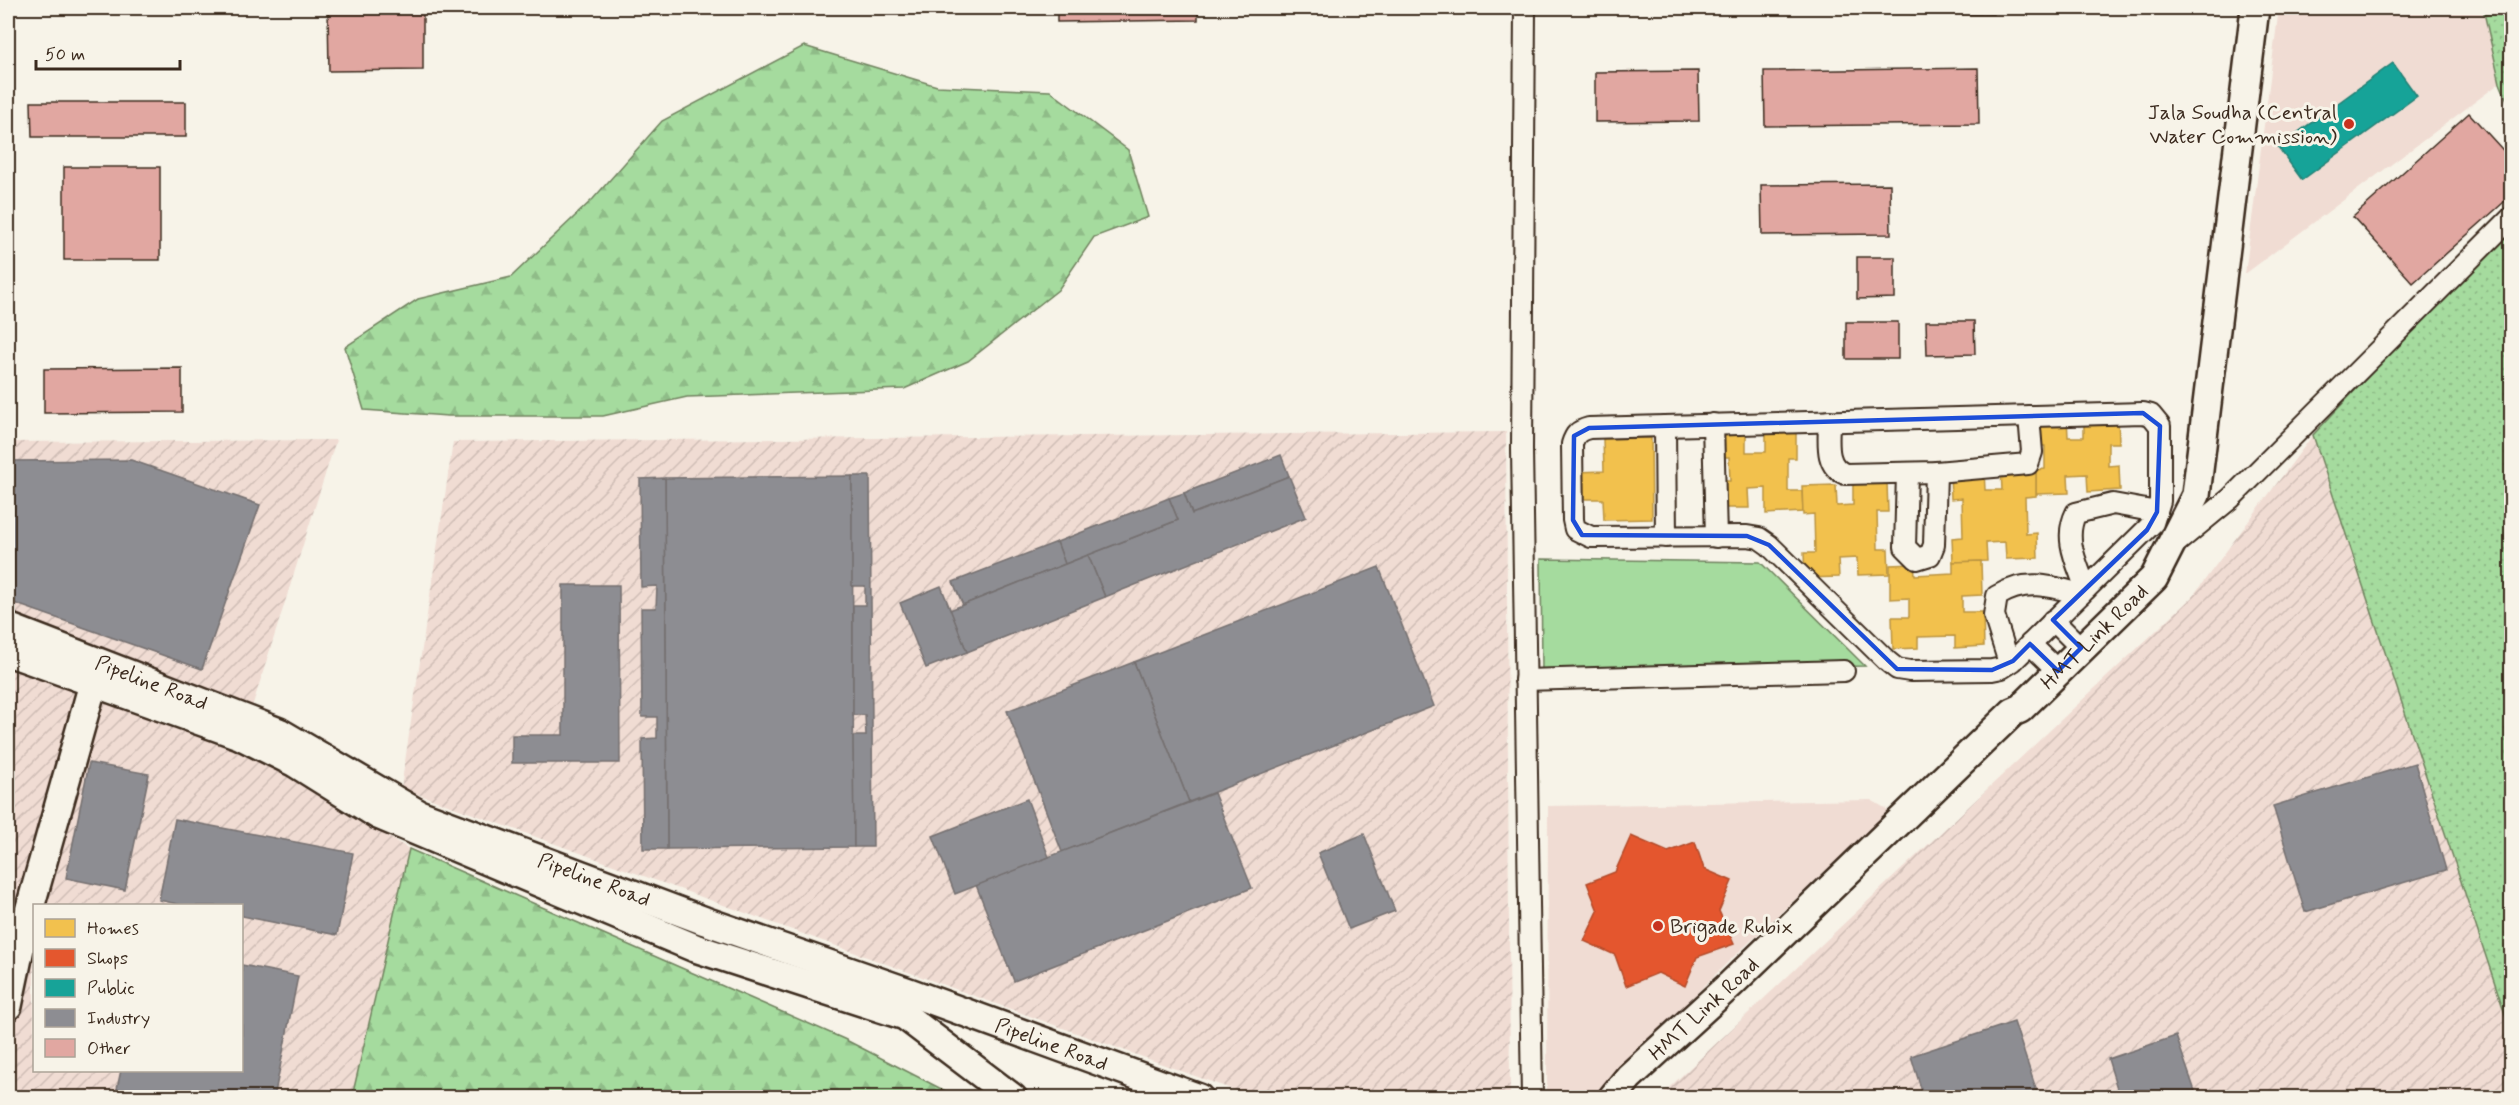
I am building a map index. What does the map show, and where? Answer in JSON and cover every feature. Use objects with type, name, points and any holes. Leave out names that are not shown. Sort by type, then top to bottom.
[{"type":"main road","name":"HMT Link Road","points":[[1612,1098],[1629,1077],[1731,984],[2154,578],[2196,495],[2255,8]]},
{"type":"main road","name":"Pipeline Road","points":[[8,627],[96,672],[200,711],[279,732],[300,755],[378,815],[695,948],[905,1016],[1013,1098]]},
{"type":"main road","name":"Pipeline Road","points":[[8,652],[96,672]]},
{"type":"main road","points":[[8,1006],[24,929],[96,672]]},
{"type":"main road","name":"Pipeline Road","points":[[300,755],[440,822],[694,917],[909,992],[1199,1098]]},
{"type":"street","points":[[1525,8],[1522,449],[1532,1098]]},
{"type":"street","points":[[2168,550],[2230,498],[2511,217]]},
{"type":"street","points":[[2144,413],[2151,415],[2160,426],[2160,501],[2147,530],[2009,663],[1992,670],[1910,671],[1897,669],[1769,545],[1759,538],[1591,537],[1575,529],[1572,444],[1574,436],[1580,430],[1713,424],[2029,416],[2144,413]]},
{"type":"street","points":[[1829,421],[1830,459],[1837,471],[1845,474],[1906,473],[2028,464],[2032,452],[2029,416]]},
{"type":"street","points":[[1713,424],[1716,537]]},
{"type":"street","points":[[1665,426],[1666,537]]},
{"type":"street","points":[[1906,473],[1905,547],[1917,559],[1930,555],[1934,545],[1936,472]]},
{"type":"street","points":[[2083,591],[2071,547],[2071,524],[2076,513],[2113,504],[2157,512]]},
{"type":"street","points":[[2009,663],[1994,615],[1998,596],[2010,587],[2044,584],[2083,591]]},
{"type":"street","points":[[2054,620],[2081,648]]},
{"type":"street","points":[[2030,644],[2058,671]]},
{"type":"street","points":[[1526,680],[1844,671]]},
{"type":"highlighted area","points":[[2143,413],[2160,426],[2157,512],[2147,530],[2053,620],[2081,648],[2058,671],[2030,644],[2013,661],[1992,670],[1897,669],[1769,545],[1747,536],[1582,535],[1573,520],[1574,436],[1589,428]]},
{"type":"shaded area","points":[[2279,8],[2483,8],[2500,83],[2245,274]]},
{"type":"shaded area","points":[[1506,432],[1510,1097],[1253,1097],[401,788],[453,442]]},
{"type":"shaded area","points":[[2313,435],[2511,1032],[2511,1097],[1658,1098],[2192,597]]},
{"type":"shaded area","points":[[336,440],[252,707],[36,627],[409,849],[352,1097],[8,1097],[8,442]]},
{"type":"shaded area","points":[[1871,800],[1890,811],[1726,964],[1593,1097],[1547,1098],[1548,806]]},
{"type":"green space","points":[[2483,8],[2511,8],[2511,110],[2500,83]]},
{"type":"green space","points":[[804,46],[937,86],[1050,91],[1128,150],[1148,217],[1094,237],[1058,290],[968,361],[904,389],[687,397],[603,416],[448,416],[364,410],[345,347],[418,299],[511,277],[593,199],[662,121]]},
{"type":"green space","points":[[2511,225],[2511,1032],[2313,435]]},
{"type":"green space","points":[[1541,559],[1760,562],[1865,666],[1542,672]]},
{"type":"green space","points":[[409,849],[844,1039],[957,1097],[352,1097]]},
{"type":"building: Homes","points":[[2118,415],[2119,443],[2108,443],[2108,466],[2119,465],[2120,490],[2088,492],[2087,474],[2068,475],[2069,493],[2036,494],[2036,470],[2045,469],[2045,446],[2034,446],[2033,418],[2067,417],[2068,437],[2084,437],[2084,416]]},
{"type":"building: Homes","points":[[1766,431],[1796,431],[1796,458],[1788,458],[1788,491],[1802,491],[1803,512],[1766,514],[1766,488],[1748,489],[1749,508],[1717,508],[1716,481],[1730,481],[1729,457],[1717,457],[1717,433],[1746,432],[1746,452],[1766,452]]},
{"type":"building: Homes","points":[[1651,438],[1652,519],[1604,520],[1603,499],[1577,499],[1577,472],[1604,471],[1603,439]]},
{"type":"building: Homes","points":[[2036,468],[2036,496],[2025,497],[2026,534],[2037,533],[2038,558],[2006,559],[2005,542],[1986,543],[1987,561],[1953,562],[1952,538],[1963,537],[1962,498],[1951,499],[1950,471],[1984,470],[1985,490],[2002,490],[2001,469]]},
{"type":"building: Homes","points":[[1887,483],[1888,512],[1877,512],[1878,549],[1888,549],[1889,574],[1858,575],[1857,558],[1838,559],[1839,577],[1805,578],[1804,553],[1815,553],[1814,514],[1803,515],[1802,486],[1836,485],[1837,506],[1853,505],[1853,484]]},
{"type":"building: Homes","points":[[1981,561],[1982,595],[1962,596],[1962,612],[1983,612],[1984,646],[1955,648],[1955,636],[1918,637],[1918,648],[1893,649],[1892,617],[1909,617],[1909,598],[1890,599],[1890,565],[1914,564],[1915,575],[1953,573],[1953,562]]},
{"type":"building: Shops","name":"Brigade Rubix","points":[[1631,836],[1668,852],[1695,842],[1704,869],[1732,881],[1719,911],[1734,944],[1697,957],[1685,986],[1658,973],[1626,986],[1615,955],[1584,941],[1598,911],[1587,883],[1615,872]]},
{"type":"building: Public","points":[[2393,63],[2417,96],[2302,180],[2278,147]]},
{"type":"building: Industry","points":[[1281,455],[1289,476],[1192,514],[1184,493]]},
{"type":"building: Industry","points":[[131,460],[260,505],[202,669],[8,601],[8,461]]},
{"type":"building: Industry","points":[[852,476],[854,847],[667,849],[665,478]]},
{"type":"building: Industry","points":[[852,476],[870,476],[873,847],[854,847],[853,736],[866,736],[865,715],[853,715],[853,605],[865,605],[865,586],[852,586]]},
{"type":"building: Industry","points":[[1289,476],[1306,517],[1105,597],[1088,555],[1178,520],[1169,498],[1184,493],[1192,514]]},
{"type":"building: Industry","points":[[665,478],[667,849],[643,849],[642,739],[657,738],[657,717],[642,717],[641,608],[656,608],[657,586],[641,587],[640,479]]},
{"type":"building: Industry","points":[[1169,498],[1178,520],[1065,564],[1057,542]]},
{"type":"building: Industry","points":[[1057,542],[1065,564],[963,605],[953,582]]},
{"type":"building: Industry","points":[[1088,555],[1105,597],[967,652],[950,610]]},
{"type":"building: Industry","points":[[1379,567],[1434,706],[1189,802],[1134,662]]},
{"type":"building: Industry","points":[[563,585],[619,585],[620,763],[512,763],[512,735],[563,735]]},
{"type":"building: Industry","points":[[941,586],[967,652],[926,668],[900,603]]},
{"type":"building: Industry","points":[[1134,662],[1189,802],[1062,852],[1007,711]]},
{"type":"building: Industry","points":[[89,763],[149,774],[125,890],[66,878]]},
{"type":"building: Industry","points":[[2415,763],[2446,870],[2305,912],[2273,806]]},
{"type":"building: Industry","points":[[1214,793],[1252,888],[1014,981],[976,885]]},
{"type":"building: Industry","points":[[1027,799],[1049,857],[955,894],[933,836]]},
{"type":"building: Industry","points":[[175,819],[353,853],[337,935],[243,916],[243,904],[177,904],[159,900]]},
{"type":"building: Industry","points":[[1364,834],[1395,911],[1349,929],[1318,853]]},
{"type":"building: Industry","points":[[243,965],[298,976],[274,1098],[115,1098],[121,1072],[243,1072]]},
{"type":"building: Industry","points":[[2014,1022],[2039,1098],[1924,1098],[1911,1056]]},
{"type":"building: Industry","points":[[2176,1036],[2197,1097],[2120,1098],[2108,1059]]},
{"type":"building: Other","points":[[328,8],[423,8],[423,70],[329,71]]},
{"type":"building: Other","points":[[1057,8],[1198,8],[1198,20],[1057,22]]},
{"type":"building: Other","points":[[1911,8],[1993,8],[1993,14],[1911,14]]},
{"type":"building: Other","points":[[1978,68],[1979,124],[1765,126],[1764,71]]},
{"type":"building: Other","points":[[1698,71],[1699,121],[1595,122],[1595,72]]},
{"type":"building: Other","points":[[31,102],[186,102],[186,137],[32,137]]},
{"type":"building: Other","points":[[2469,113],[2512,160],[2512,195],[2413,283],[2353,217]]},
{"type":"building: Other","points":[[64,167],[160,167],[160,260],[64,260]]},
{"type":"building: Other","points":[[1890,184],[1891,234],[1762,235],[1761,185]]},
{"type":"building: Other","points":[[1857,257],[1895,257],[1895,298],[1857,299]]},
{"type":"building: Other","points":[[1926,321],[1974,321],[1975,354],[1927,355]]},
{"type":"building: Other","points":[[1846,322],[1898,322],[1898,359],[1846,359]]},
{"type":"building: Other","points":[[182,368],[182,412],[44,413],[44,369]]},
{"type":"place","name":"Jala Soudha (Central Water Commission)","points":[[2349,124]]},
{"type":"place","name":"Brigade Rubix","points":[[1658,926]]}]
